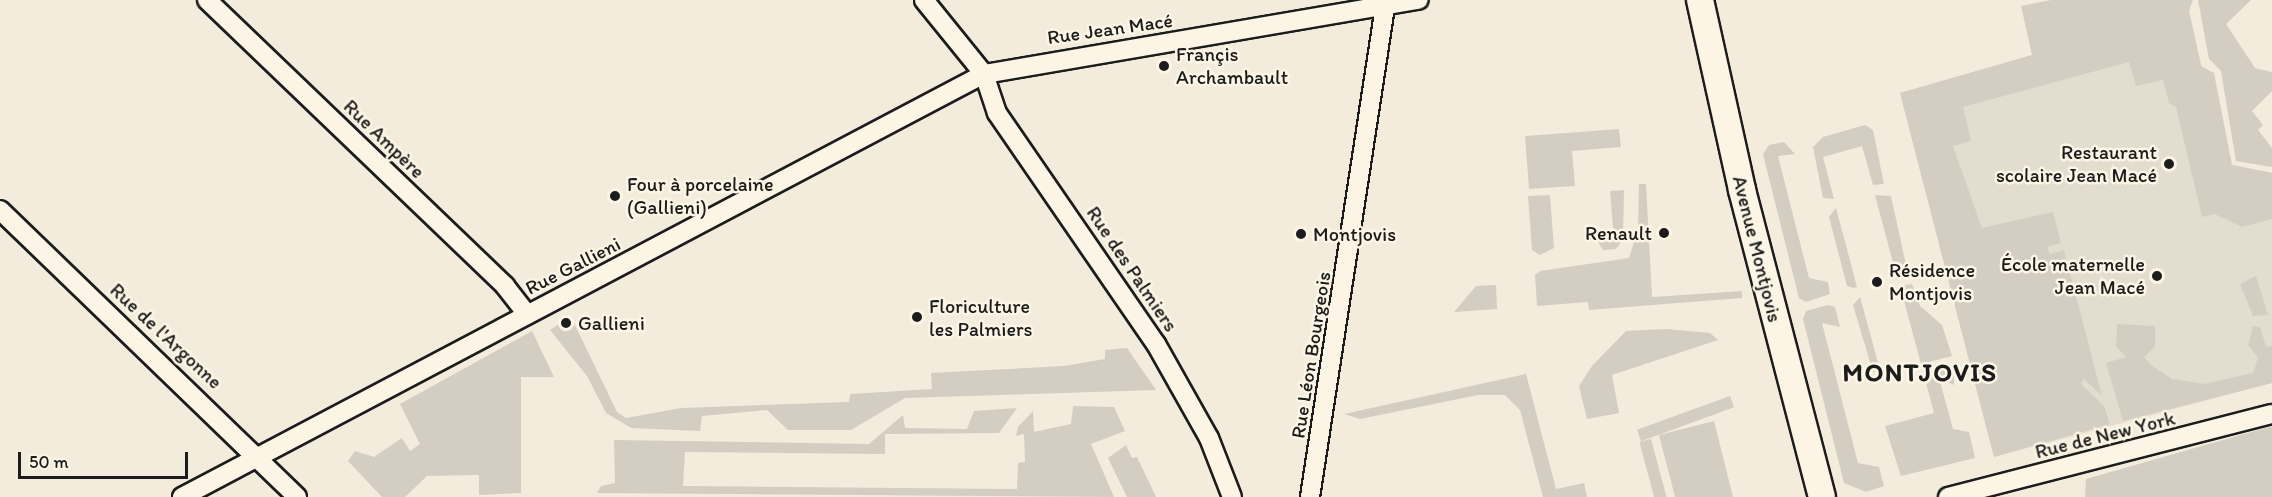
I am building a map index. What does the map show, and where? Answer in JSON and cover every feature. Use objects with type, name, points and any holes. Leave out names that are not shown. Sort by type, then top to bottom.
[{"type":"main road","name":"Avenue Montjovis","points":[[1700,0],[1742,190],[1822,497]]},
{"type":"street","name":"Rue Ampère","points":[[207,0],[505,286],[527,315]]},
{"type":"street","points":[[924,0],[984,74]]},
{"type":"street","name":"Rue Jean Macé","points":[[984,74],[1419,0]]},
{"type":"street","name":"Rue Léon Bourgeois","points":[[1310,497],[1385,6]]},
{"type":"street","name":"Rue Gallieni","points":[[182,497],[984,74]]},
{"type":"street","name":"Rue des Palmiers","points":[[984,74],[997,113],[1187,394],[1232,497]]},
{"type":"street","name":"Rue de l'Argonne","points":[[0,210],[297,497]]},
{"type":"street","name":"Rue de New York","points":[[1948,497],[2272,414]]},
{"type":"shaded area","points":[[2051,0],[2193,0],[2189,11],[2201,66],[2214,73],[2232,165],[2272,173],[2272,219],[2242,227],[2215,214],[2202,217],[2176,107],[2169,103],[2163,80],[2136,86],[2129,62],[1963,107],[1971,141],[1953,146],[1982,228],[2053,212],[2061,243],[2047,247],[2050,254],[2064,250],[2102,396],[2084,379],[2081,384],[2104,406],[2110,424],[1994,457],[1900,93],[2032,55],[2021,6]]},
{"type":"shaded area","points":[[2198,0],[2251,0],[2226,24],[2255,68],[2272,72],[2272,91],[2252,111],[2263,125],[2258,130],[2272,148],[2272,167],[2236,161],[2221,71],[2209,59]]},
{"type":"shaded area","points":[[2189,10],[2223,163],[2272,173],[2272,383],[1994,457],[1900,93]]},
{"type":"shaded area","points":[[1865,125],[1873,130],[1884,184],[1873,185],[1862,146],[1823,157],[1834,199],[1823,198],[1813,147],[1823,137]]},
{"type":"shaded area","points":[[1619,129],[1621,147],[1572,151],[1575,186],[1529,189],[1525,136]]},
{"type":"shaded area","points":[[1784,142],[1795,154],[1778,156],[1809,278],[1828,282],[1830,294],[1806,302],[1799,298],[1763,154],[1769,145]]},
{"type":"shaded area","points":[[1639,184],[1646,184],[1652,297],[1742,291],[1742,298],[1589,310],[1588,302],[1537,306],[1535,275],[1540,271],[1629,258],[1638,230]]},
{"type":"shaded area","points":[[1624,190],[1623,239],[1616,249],[1603,250],[1598,242],[1614,241],[1610,191]]},
{"type":"shaded area","points":[[1550,195],[1554,248],[1540,255],[1532,250],[1528,196]]},
{"type":"shaded area","points":[[1875,195],[1891,196],[1908,274],[1897,278]]},
{"type":"shaded area","points":[[1836,208],[1857,287],[1853,288],[1847,286],[1829,217]]},
{"type":"shaded area","points":[[2256,276],[2268,315],[2253,316],[2240,284]]},
{"type":"shaded area","points":[[1912,284],[1920,306],[1942,325],[1952,356],[1921,364],[1900,286]]},
{"type":"shaded area","points":[[1496,285],[1497,309],[1454,312],[1476,286]]},
{"type":"shaded area","points":[[1860,297],[1880,370],[1873,372],[1853,305]]},
{"type":"shaded area","points":[[1828,305],[1835,307],[1840,327],[1822,323],[1858,463],[1879,467],[1884,486],[1866,492],[1844,483],[1803,319],[1806,311]]},
{"type":"shaded area","points":[[559,324],[563,331],[575,325],[617,412],[626,418],[681,408],[849,402],[850,394],[932,389],[931,373],[1064,366],[1105,359],[1105,350],[1127,348],[1156,390],[905,398],[851,430],[788,430],[767,410],[702,416],[700,431],[631,428],[606,413],[587,376],[550,330]]},
{"type":"shaded area","points":[[2117,324],[2155,326],[2155,347],[2144,357],[2151,365],[2172,379],[2204,384],[2253,373],[2258,358],[2248,345],[2253,326],[2260,327],[2266,347],[2272,346],[2272,383],[2123,421],[2106,363],[2126,357],[2116,346]]},
{"type":"shaded area","points":[[1667,329],[1710,333],[1718,340],[1612,375],[1619,413],[1587,419],[1579,386],[1592,366],[1626,331]]},
{"type":"shaded area","points":[[532,331],[554,377],[521,377],[521,493],[479,495],[479,475],[427,476],[405,497],[382,497],[348,461],[355,451],[374,457],[402,438],[410,451],[420,444],[400,404]]},
{"type":"shaded area","points":[[1954,367],[1954,385],[1939,378],[1953,429],[1969,432],[1975,458],[1901,476],[1885,426],[1934,413],[1924,375]]},
{"type":"shaded area","points":[[1526,374],[1556,489],[1584,483],[1587,497],[1543,497],[1520,410],[1505,395],[1478,395],[1360,419],[1344,414]]},
{"type":"shaded area","points":[[1730,396],[1734,407],[1641,441],[1637,430]]},
{"type":"shaded area","points":[[1073,406],[1114,407],[1125,431],[1091,444],[1114,497],[597,493],[601,486],[615,483],[614,440],[869,444],[903,415],[905,428],[967,429],[974,411],[1017,408],[999,433],[885,434],[885,454],[685,452],[683,486],[1017,489],[1018,463],[1025,462],[1024,434],[1016,436],[1018,427],[1033,411],[1034,432],[1071,424]]},
{"type":"shaded area","points":[[1714,421],[1733,497],[1675,497],[1659,435]]},
{"type":"shaded area","points":[[2272,426],[2272,497],[2085,497],[2086,479]]},
{"type":"shaded area","points":[[1651,439],[1667,497],[1654,497],[1639,442]]},
{"type":"shaded area","points":[[1126,445],[1132,458],[1137,457],[1156,497],[1127,497],[1108,458]]},
{"type":"place","name":"Françis Archambault","points":[[1164,66]]},
{"type":"place","name":"Restaurant scolaire Jean Macé","points":[[2169,164]]},
{"type":"place","name":"Four à porcelaine (Gallieni)","points":[[615,196]]},
{"type":"place","name":"Renault","points":[[1664,233]]},
{"type":"place","name":"Montjovis","points":[[1301,234]]},
{"type":"place","name":"École maternelle Jean Macé","points":[[2157,276]]},
{"type":"place","name":"Résidence Montjovis","points":[[1877,282]]},
{"type":"place","name":"Floriculture les Palmiers","points":[[917,317]]},
{"type":"place","name":"Gallieni","points":[[566,323]]},
{"type":"district","name":"MONTJOVIS","points":[[1920,373]]}]
